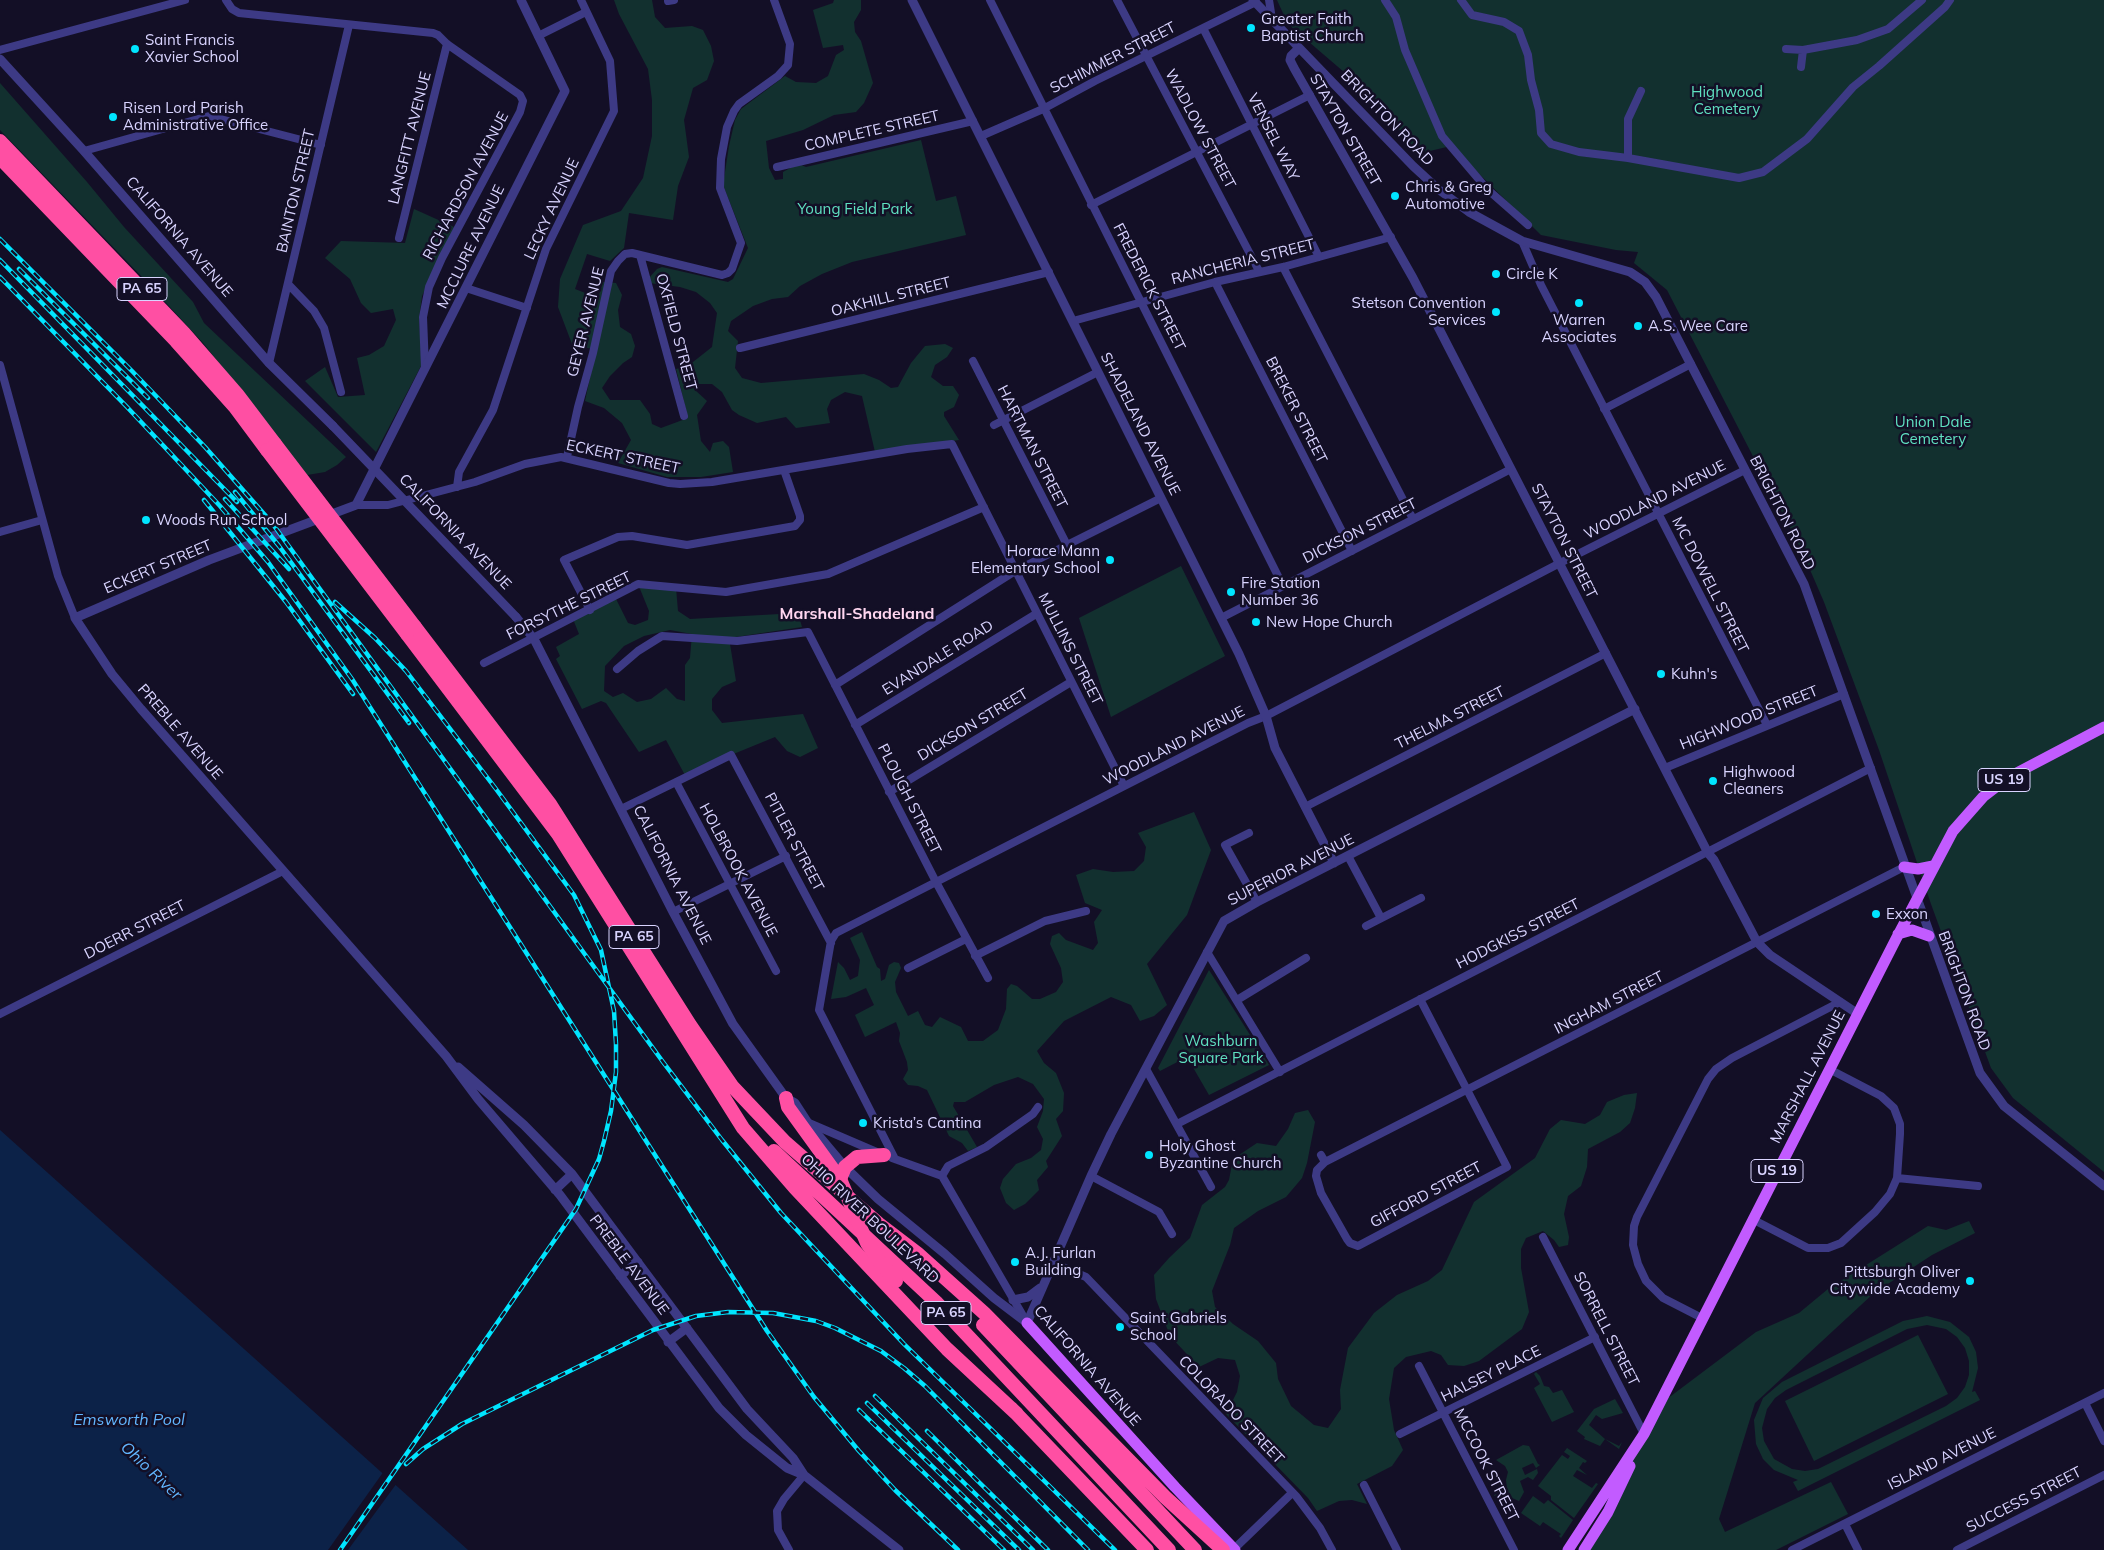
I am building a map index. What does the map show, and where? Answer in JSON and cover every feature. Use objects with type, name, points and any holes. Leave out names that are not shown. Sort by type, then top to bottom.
[{"type":"highway","name":"PA 65","points":[[0,141],[184,333],[237,394],[271,447]]},
{"type":"highway","name":"PA 65","points":[[0,158],[176,341],[271,447],[411,630],[550,804],[690,1025],[732,1086],[785,1142],[879,1224]]},
{"type":"highway","name":"PA 65","points":[[411,630],[558,834],[716,1084]]},
{"type":"highway","name":"OHIO RIVER BOULEVARD","points":[[716,1084],[740,1114],[791,1169],[936,1302],[1169,1550]]},
{"type":"highway","points":[[716,1084],[744,1128],[795,1188],[947,1349],[1017,1414]]},
{"type":"highway","points":[[786,1098],[788,1107],[841,1173],[863,1234],[879,1261],[1017,1414],[1147,1550]]},
{"type":"highway","points":[[841,1173],[857,1158],[890,1157]]},
{"type":"highway","name":"OHIO RIVER BOULEVARD","points":[[879,1224],[951,1292],[1195,1550]]},
{"type":"highway","points":[[879,1224],[917,1253],[984,1313],[1165,1497],[1222,1550]]},
{"type":"main road","name":"MARSHALL AVENUE","points":[[1568,1550],[1644,1434],[1898,934],[1953,831],[1972,808],[1989,792],[2020,770],[2104,727]]},
{"type":"main road","points":[[1904,867],[1918,869],[1933,866]]},
{"type":"main road","points":[[1898,934],[1912,930],[1929,936]]},
{"type":"main road","name":"CALIFORNIA AVENUE","points":[[1027,1323],[1234,1550]]},
{"type":"main road","name":"US 19","points":[[1584,1550],[1616,1497],[1644,1434]]},
{"type":"street","points":[[0,50],[185,0]]},
{"type":"street","name":"MCCLURE AVENUE","points":[[356,505],[426,370],[564,91],[520,0]]},
{"type":"street","name":"LECKY AVENUE","points":[[456,486],[459,472],[493,410],[546,249],[614,111],[610,62],[581,0]]},
{"type":"street","name":"GEYER AVENUE","points":[[567,457],[611,272],[618,261],[625,254],[629,253],[722,274],[728,273],[732,269],[741,243],[720,188],[721,159],[727,126],[739,104],[778,76],[788,66],[790,44],[774,0]]},
{"type":"street","name":"SHADELAND AVENUE","points":[[912,0],[1221,618],[1266,716],[1275,748],[1334,863]]},
{"type":"street","name":"FREDERICK STREET","points":[[990,0],[1283,586]]},
{"type":"street","name":"WADLOW STREET","points":[[1117,0],[1259,271]]},
{"type":"street","points":[[1269,0],[1272,20]]},
{"type":"street","points":[[1385,0],[1396,17],[1405,50],[1442,136],[1487,189],[1528,225]]},
{"type":"street","points":[[1462,0],[1472,15],[1504,22],[1519,32],[1528,55],[1541,133],[1551,144],[1579,152],[1628,158],[1739,178],[1763,172],[1807,139],[1853,87],[1945,7],[1950,0]]},
{"type":"street","points":[[1786,49],[1804,50],[1825,43],[1857,40],[1888,29],[1922,0]]},
{"type":"street","name":"RICHARDSON AVENUE","points":[[227,1],[232,9],[239,13],[433,33],[518,92],[522,98],[523,105],[442,258],[430,287],[423,317],[426,370]]},
{"type":"street","name":"SCHIMMER STREET","points":[[981,136],[1043,109],[1254,1]]},
{"type":"street","name":"BRIGHTON ROAD","points":[[1254,1],[1413,166],[1438,189],[1469,212],[1522,241],[1630,272],[1645,282],[1656,297],[1804,584],[1974,1060],[1987,1086],[2009,1111],[2104,1186]]},
{"type":"street","points":[[538,36],[586,12]]},
{"type":"street","name":"BAINTON STREET","points":[[269,364],[349,24]]},
{"type":"street","name":"VENSEL WAY","points":[[1203,28],[1319,257]]},
{"type":"street","name":"LANGFITT AVENUE","points":[[400,238],[447,44]]},
{"type":"street","name":"STAYTON STREET","points":[[1299,48],[1291,56],[1290,60],[1391,237],[1708,852],[1757,942],[1765,952],[1858,1014]]},
{"type":"street","points":[[1801,67],[1804,50]]},
{"type":"street","name":"CALIFORNIA AVENUE","points":[[0,59],[84,151],[269,364],[333,426],[516,617],[534,639],[673,912],[733,1024],[786,1098],[795,1103],[841,1173],[945,1254],[994,1298],[1027,1323]]},
{"type":"street","points":[[1628,158],[1628,119],[1641,92]]},
{"type":"street","points":[[1091,205],[1310,95]]},
{"type":"street","points":[[84,151],[209,116],[320,145]]},
{"type":"street","name":"COMPLETE STREET","points":[[777,167],[973,121]]},
{"type":"street","name":"RANCHERIA STREET","points":[[1073,321],[1391,237]]},
{"type":"street","name":"MC DOWELL STREET","points":[[1522,241],[1541,285],[1767,726]]},
{"type":"street","name":"OXFIELD STREET","points":[[640,255],[684,416]]},
{"type":"street","points":[[1282,267],[1413,520]]},
{"type":"street","name":"OAKHILL STREET","points":[[740,348],[1049,272]]},
{"type":"street","name":"BREKER STREET","points":[[1215,282],[1352,550]]},
{"type":"street","points":[[288,284],[314,311],[324,328],[341,392]]},
{"type":"street","points":[[466,288],[527,308]]},
{"type":"street","name":"HARTMAN STREET","points":[[973,360],[1067,545]]},
{"type":"street","points":[[1604,409],[1691,364]]},
{"type":"street","name":"PREBLE AVENUE","points":[[0,365],[58,576],[75,618],[112,674],[446,1056],[478,1099],[555,1190],[668,1342],[720,1408],[746,1435],[787,1468],[804,1475]]},
{"type":"street","points":[[994,425],[1098,372]]},
{"type":"street","name":"ECKERT STREET","points":[[75,618],[209,560],[356,505],[388,505],[525,464],[567,457],[669,484],[712,482],[908,449],[952,444]]},
{"type":"street","name":"MULLINS STREET","points":[[952,444],[1070,682],[1124,786]]},
{"type":"street","name":"DICKSON STREET","points":[[1221,618],[1511,469]]},
{"type":"street","points":[[590,610],[564,560],[618,537],[632,536],[688,545],[791,528],[800,520],[798,508],[784,470]]},
{"type":"street","name":"WOODLAND AVENUE","points":[[831,943],[838,932],[1248,723],[1266,716],[1560,563],[1745,470]]},
{"type":"street","points":[[835,685],[1015,571],[1161,498]]},
{"type":"street","name":"FORSYTHE STREET","points":[[484,664],[638,584],[726,592],[828,574],[984,508]]},
{"type":"street","points":[[0,532],[42,520]]},
{"type":"street","name":"EVANDALE ROAD","points":[[855,725],[1036,614]]},
{"type":"street","name":"PLOUGH STREET","points":[[617,669],[638,651],[662,636],[737,640],[808,632],[889,792],[988,978]]},
{"type":"street","name":"THELMA STREET","points":[[1305,807],[1606,653]]},
{"type":"street","name":"DICKSON STREET","points":[[889,792],[1070,682]]},
{"type":"street","name":"HIGHWOOD STREET","points":[[1665,768],[1844,694]]},
{"type":"street","name":"SUPERIOR AVENUE","points":[[1027,1323],[1091,1176],[1224,921],[1257,902],[1635,709]]},
{"type":"street","name":"PITLER STREET","points":[[676,782],[731,755],[831,943]]},
{"type":"street","name":"HODGKISS STREET","points":[[1177,1124],[1871,768]]},
{"type":"street","points":[[621,809],[676,782]]},
{"type":"street","name":"HOLBROOK AVENUE","points":[[676,782],[776,971]]},
{"type":"street","points":[[1249,833],[1225,845],[1257,902]]},
{"type":"street","points":[[673,912],[786,856]]},
{"type":"street","points":[[1348,856],[1381,918]]},
{"type":"street","name":"INGHAM STREET","points":[[1358,1246],[1350,1243],[1347,1239],[1319,1188],[1317,1170],[1323,1159],[1467,1090],[1904,867]]},
{"type":"street","name":"DOERR STREET","points":[[0,1014],[283,870]]},
{"type":"street","points":[[1366,926],[1421,898]]},
{"type":"street","points":[[975,956],[1045,921],[1086,912]]},
{"type":"street","points":[[908,968],[966,939]]},
{"type":"street","points":[[831,943],[819,1010],[890,1157]]},
{"type":"street","points":[[1207,952],[1280,1072]]},
{"type":"street","points":[[1237,1000],[1306,958]]},
{"type":"street","points":[[1420,999],[1467,1090]]},
{"type":"street","points":[[1702,1318],[1663,1298],[1646,1281],[1638,1264],[1633,1245],[1634,1226],[1637,1217],[1708,1079],[1716,1069],[1732,1058],[1840,1002]]},
{"type":"street","name":"PREBLE AVENUE","points":[[446,1056],[524,1125],[572,1174],[747,1409],[793,1458],[804,1475]]},
{"type":"street","points":[[1146,1069],[1211,1186]]},
{"type":"street","points":[[1752,1219],[1808,1248],[1828,1248],[1841,1243],[1875,1212],[1890,1194],[1897,1178],[1900,1130],[1894,1108],[1881,1096],[1829,1069]]},
{"type":"street","name":"GIFFORD STREET","points":[[1358,1246],[1507,1167],[1467,1090]]},
{"type":"street","points":[[808,1123],[942,1176],[948,1166],[986,1147],[1033,1114],[1038,1107]]},
{"type":"street","points":[[555,1190],[572,1174]]},
{"type":"street","name":"CALIFORNIA AVENUE","points":[[942,1176],[1027,1323]]},
{"type":"street","points":[[1091,1176],[1159,1212],[1172,1234]]},
{"type":"street","points":[[1897,1178],[1978,1186]]},
{"type":"street","name":"SORRELL STREET","points":[[1543,1237],[1644,1434]]},
{"type":"street","points":[[620,1276],[638,1262]]},
{"type":"street","name":"COLORADO STREET","points":[[1053,1263],[1086,1277],[1292,1493],[1320,1528],[1332,1550]]},
{"type":"street","points":[[1013,1300],[1028,1297],[1044,1285]]},
{"type":"street","points":[[668,1342],[687,1328]]},
{"type":"street","name":"HALSEY PLACE","points":[[1400,1434],[1595,1337]]},
{"type":"street","name":"MCCOOK STREET","points":[[1419,1366],[1514,1550]]},
{"type":"street","name":"ISLAND AVENUE","points":[[1792,1550],[2104,1393]]},
{"type":"street","points":[[2085,1403],[2104,1442]]},
{"type":"street","points":[[789,1550],[778,1530],[777,1511],[784,1499],[804,1475],[899,1550]]},
{"type":"street","name":"SUCCESS STREET","points":[[1957,1550],[2104,1475]]},
{"type":"street","points":[[1364,1485],[1397,1550]]},
{"type":"street","points":[[1234,1550],[1292,1493]]},
{"type":"street","points":[[1845,1524],[1858,1550]]},
{"type":"green space","name":"Young Field Park","points":[[614,0],[652,0],[655,17],[665,28],[692,26],[703,30],[711,46],[714,61],[707,80],[693,88],[684,120],[689,157],[678,186],[673,220],[629,213],[624,248],[610,261],[587,254],[575,289],[598,298],[603,282],[616,283],[622,295],[618,310],[620,327],[631,334],[635,346],[632,357],[610,376],[602,388],[610,400],[640,400],[650,414],[652,424],[661,428],[688,418],[676,369],[688,366],[712,347],[717,313],[710,303],[696,292],[680,287],[649,283],[648,279],[657,269],[662,267],[728,282],[733,279],[748,248],[723,185],[735,120],[741,109],[785,76],[796,82],[816,83],[828,76],[836,55],[844,50],[843,45],[823,48],[813,10],[833,3],[834,0],[861,0],[861,10],[854,22],[855,32],[861,41],[873,83],[864,103],[856,112],[834,115],[803,130],[766,141],[769,168],[775,180],[783,179],[783,172],[792,167],[801,165],[806,167],[921,140],[936,201],[956,196],[966,235],[852,262],[822,274],[800,286],[788,297],[772,299],[753,306],[731,321],[728,331],[738,341],[735,368],[742,378],[761,383],[864,374],[879,380],[891,388],[898,387],[911,363],[925,346],[945,344],[953,348],[947,357],[935,365],[931,377],[943,386],[953,386],[959,395],[954,407],[944,412],[944,416],[959,440],[875,452],[862,396],[845,392],[831,400],[827,409],[830,423],[796,428],[786,417],[757,423],[739,415],[732,410],[722,392],[712,384],[699,384],[695,390],[707,401],[697,415],[701,441],[710,452],[713,443],[723,441],[729,447],[733,472],[701,477],[667,477],[618,463],[631,440],[622,423],[604,408],[585,401],[596,350],[572,344],[558,307],[560,279],[583,225],[621,211],[643,178],[652,136],[652,100],[648,69],[619,14]]},
{"type":"green space","name":"Union Dale Cemetery","points":[[1277,0],[2104,0],[2104,1172],[2013,1098],[1991,1068],[1931,904],[1879,750],[1824,602],[1801,549],[1667,290],[1634,263],[1638,252],[1616,250],[1541,235],[1451,146],[1417,154],[1379,102],[1288,24]]},
{"type":"green space","points":[[0,83],[124,227],[193,302],[204,323],[346,457],[325,472],[307,475],[204,344],[0,130]]},
{"type":"green space","points":[[414,209],[454,227],[422,296],[419,319],[422,364],[376,452],[305,381],[325,367],[338,397],[365,395],[357,358],[369,355],[384,346],[396,320],[393,309],[371,313],[361,303],[350,279],[325,258],[341,241],[405,243]]},
{"type":"green space","points":[[1181,566],[1225,656],[1111,717],[1079,618]]},
{"type":"green space","points":[[638,584],[676,588],[678,611],[690,619],[798,613],[802,627],[729,638],[736,681],[722,687],[712,699],[712,710],[722,723],[803,714],[818,748],[800,757],[787,751],[775,737],[731,755],[686,777],[666,740],[639,752],[606,703],[601,701],[582,709],[556,659],[560,656],[556,647],[579,634],[573,619],[615,597],[628,623],[635,625],[648,620],[649,611]],"holes":[[[670,630],[692,634],[690,658],[685,665],[685,701],[677,699],[666,688],[651,699],[637,702],[623,693],[613,697],[604,691],[605,666],[624,646],[644,636]]]},
{"type":"green space","points":[[1194,812],[1211,850],[1187,915],[1147,964],[1167,1005],[1154,1016],[1140,1021],[1131,1005],[1111,997],[1064,1021],[1037,1051],[1044,1063],[1056,1073],[1064,1093],[1063,1111],[1056,1119],[1062,1136],[1046,1161],[1048,1167],[1037,1180],[1039,1190],[1025,1204],[1014,1210],[1006,1203],[1000,1188],[1003,1179],[1016,1164],[1031,1158],[1041,1150],[1043,1139],[1037,1127],[1043,1111],[1044,1099],[1033,1084],[1018,1077],[994,1085],[965,1102],[954,1102],[953,1106],[977,1147],[968,1151],[962,1143],[949,1136],[927,1090],[918,1086],[908,1085],[903,1079],[908,1070],[899,1041],[900,1033],[896,1022],[865,1037],[855,1015],[874,1005],[866,988],[846,997],[831,999],[838,962],[844,968],[850,980],[858,976],[860,960],[850,938],[862,932],[877,967],[880,969],[881,981],[885,979],[889,965],[894,962],[899,963],[901,968],[895,982],[896,992],[908,1016],[918,1011],[925,1025],[932,1027],[940,1017],[961,1027],[968,1041],[983,1041],[998,1030],[1006,1009],[1007,989],[1011,984],[1017,986],[1032,999],[1040,999],[1056,992],[1063,982],[1061,968],[1050,944],[1052,936],[1059,933],[1066,940],[1093,950],[1098,943],[1094,922],[1102,910],[1085,903],[1076,875],[1093,869],[1113,872],[1134,871],[1144,861],[1146,847],[1138,833]]},
{"type":"green space","name":"Washburn Square Park","points":[[1209,970],[1269,1065],[1209,1095],[1187,1057],[1160,1071],[1158,1068]]},
{"type":"green space","points":[[1637,1093],[1630,1123],[1620,1132],[1588,1149],[1587,1167],[1581,1186],[1568,1196],[1564,1214],[1569,1237],[1568,1245],[1559,1247],[1543,1231],[1526,1238],[1521,1249],[1521,1268],[1529,1312],[1522,1329],[1479,1361],[1464,1366],[1448,1365],[1441,1355],[1431,1351],[1406,1357],[1394,1368],[1389,1399],[1394,1430],[1403,1450],[1392,1466],[1357,1484],[1367,1504],[1352,1500],[1339,1501],[1317,1511],[1308,1498],[1226,1414],[1237,1392],[1240,1376],[1235,1360],[1218,1358],[1199,1367],[1170,1336],[1156,1299],[1154,1275],[1190,1238],[1202,1205],[1225,1187],[1229,1180],[1233,1159],[1257,1143],[1276,1146],[1288,1129],[1295,1113],[1308,1110],[1315,1122],[1302,1178],[1286,1197],[1258,1211],[1234,1228],[1230,1245],[1212,1291],[1215,1307],[1233,1324],[1258,1341],[1276,1363],[1278,1379],[1291,1406],[1314,1425],[1328,1428],[1341,1409],[1340,1390],[1348,1348],[1374,1313],[1397,1295],[1428,1281],[1442,1270],[1474,1202],[1535,1158],[1550,1129],[1561,1120],[1585,1124],[1600,1115],[1607,1102],[1624,1095]]},
{"type":"green space","points":[[1969,1221],[1975,1233],[1932,1255],[1874,1293],[1755,1403],[1719,1519],[1725,1532],[1831,1482],[1848,1514],[1776,1550],[1584,1550],[1655,1408],[1756,1332],[1799,1313],[1828,1289],[1928,1226],[1946,1230]]},
{"type":"green space","points":[[1927,1316],[1950,1322],[1969,1337],[1976,1352],[1978,1368],[1972,1392],[1975,1391],[1980,1400],[1798,1491],[1793,1482],[1798,1480],[1774,1470],[1763,1459],[1756,1444],[1754,1420],[1763,1398],[1782,1382],[1903,1321]],"holes":[[[1927,1325],[1946,1329],[1957,1337],[1965,1348],[1969,1361],[1969,1375],[1965,1387],[1957,1398],[1946,1406],[1818,1469],[1805,1471],[1792,1469],[1774,1459],[1764,1441],[1762,1428],[1767,1409],[1775,1398],[1786,1390],[1907,1329]]]},
{"type":"green space","points":[[1918,1335],[1948,1394],[1814,1461],[1785,1401]]},
{"type":"green space","points":[[1536,1372],[1544,1386],[1549,1387],[1553,1393],[1562,1390],[1574,1412],[1552,1422],[1534,1388],[1540,1384],[1534,1374]]},
{"type":"green space","points":[[1615,1399],[1623,1413],[1602,1419],[1596,1415],[1589,1425],[1605,1439],[1600,1446],[1584,1439],[1585,1437],[1577,1431],[1594,1409]]},
{"type":"green space","points":[[1605,1439],[1619,1446],[1622,1442],[1619,1449]]},
{"type":"green space","points":[[1523,1445],[1529,1446],[1540,1465],[1536,1468],[1533,1463],[1522,1468],[1525,1475],[1537,1469],[1538,1473],[1533,1480],[1528,1477],[1520,1481],[1524,1492],[1519,1501],[1512,1498],[1510,1502],[1501,1505],[1494,1495],[1507,1488],[1508,1472],[1505,1466],[1496,1460]]},
{"type":"green space","points":[[1567,1448],[1587,1461],[1583,1462],[1579,1468],[1587,1475],[1577,1470],[1573,1476],[1592,1488],[1596,1483],[1598,1484],[1574,1518],[1551,1500],[1551,1496],[1538,1486],[1562,1455],[1568,1459],[1570,1456],[1564,1452]]},
{"type":"green space","points":[[1533,1496],[1544,1504],[1548,1500],[1573,1520],[1561,1538],[1559,1536],[1561,1534],[1543,1522],[1540,1526],[1521,1513]]},
{"type":"water","name":"Emsworth Pool","points":[[0,1130],[468,1550],[0,1550]]},
{"type":"pier","points":[[384,1471],[397,1483],[348,1550],[328,1550]]},
{"type":"railway","points":[[0,239],[205,447],[272,523],[663,1062],[722,1140],[781,1213],[904,1344],[1115,1550]]},
{"type":"railway","points":[[0,260],[237,502]]},
{"type":"railway","points":[[19,269],[148,398]]},
{"type":"railway","points":[[0,277],[127,407],[220,506],[268,562],[352,679],[767,1331],[814,1397],[859,1451],[895,1490],[958,1550]]},
{"type":"railway","points":[[235,492],[279,546],[409,723]]},
{"type":"railway","points":[[225,499],[289,569]]},
{"type":"railway","points":[[204,500],[286,602],[353,694]]},
{"type":"railway","points":[[335,602],[375,638],[406,671],[574,895],[601,950],[614,1011],[616,1044],[616,1072],[611,1111],[604,1141],[599,1159],[576,1209],[340,1550]]},
{"type":"railway","points":[[406,1464],[423,1449],[462,1424],[653,1330],[696,1316],[728,1312],[773,1313],[816,1321],[835,1328],[881,1351],[904,1368],[925,1386],[1088,1550]]},
{"type":"railway","points":[[875,1396],[1033,1550]]},
{"type":"railway","points":[[867,1403],[1019,1550]]},
{"type":"railway","points":[[859,1410],[1004,1550]]},
{"type":"railway","points":[[927,1431],[1048,1550]]},
{"type":"place","name":"Greater Faith Baptist Church","points":[[1251,28]]},
{"type":"place","name":"Saint Francis Xavier School","points":[[135,49]]},
{"type":"place","name":"Risen Lord Parish Administrative Office","points":[[113,117]]},
{"type":"place","name":"Chris & Greg Automotive","points":[[1395,196]]},
{"type":"place","name":"Circle K","points":[[1496,274]]},
{"type":"place","name":"Warren Associates","points":[[1579,303]]},
{"type":"place","name":"Stetson Convention Services","points":[[1496,312]]},
{"type":"place","name":"A.S. Wee Care","points":[[1638,326]]},
{"type":"place","name":"Woods Run School","points":[[146,520]]},
{"type":"place","name":"Horace Mann Elementary School","points":[[1110,560]]},
{"type":"place","name":"Fire Station Number 36","points":[[1231,592]]},
{"type":"place","name":"New Hope Church","points":[[1256,622]]},
{"type":"place","name":"Kuhn's","points":[[1661,674]]},
{"type":"place","name":"Highwood Cleaners","points":[[1713,781]]},
{"type":"place","name":"Exxon","points":[[1876,914]]},
{"type":"place","name":"Krista’s Cantina","points":[[863,1123]]},
{"type":"place","name":"Holy Ghost Byzantine Church","points":[[1149,1155]]},
{"type":"place","name":"A.J. Furlan Building","points":[[1015,1262]]},
{"type":"place","name":"Pittsburgh Oliver Citywide Academy","points":[[1970,1281]]},
{"type":"place","name":"Saint Gabriels School","points":[[1120,1327]]},
{"type":"district","name":"Marshall-Shadeland","points":[[857,614]]},
{"type":"park label","name":"Highwood Cemetery","points":[[1727,100]]},
{"type":"water label","name":"Ohio River","points":[[151,1471]]}]
